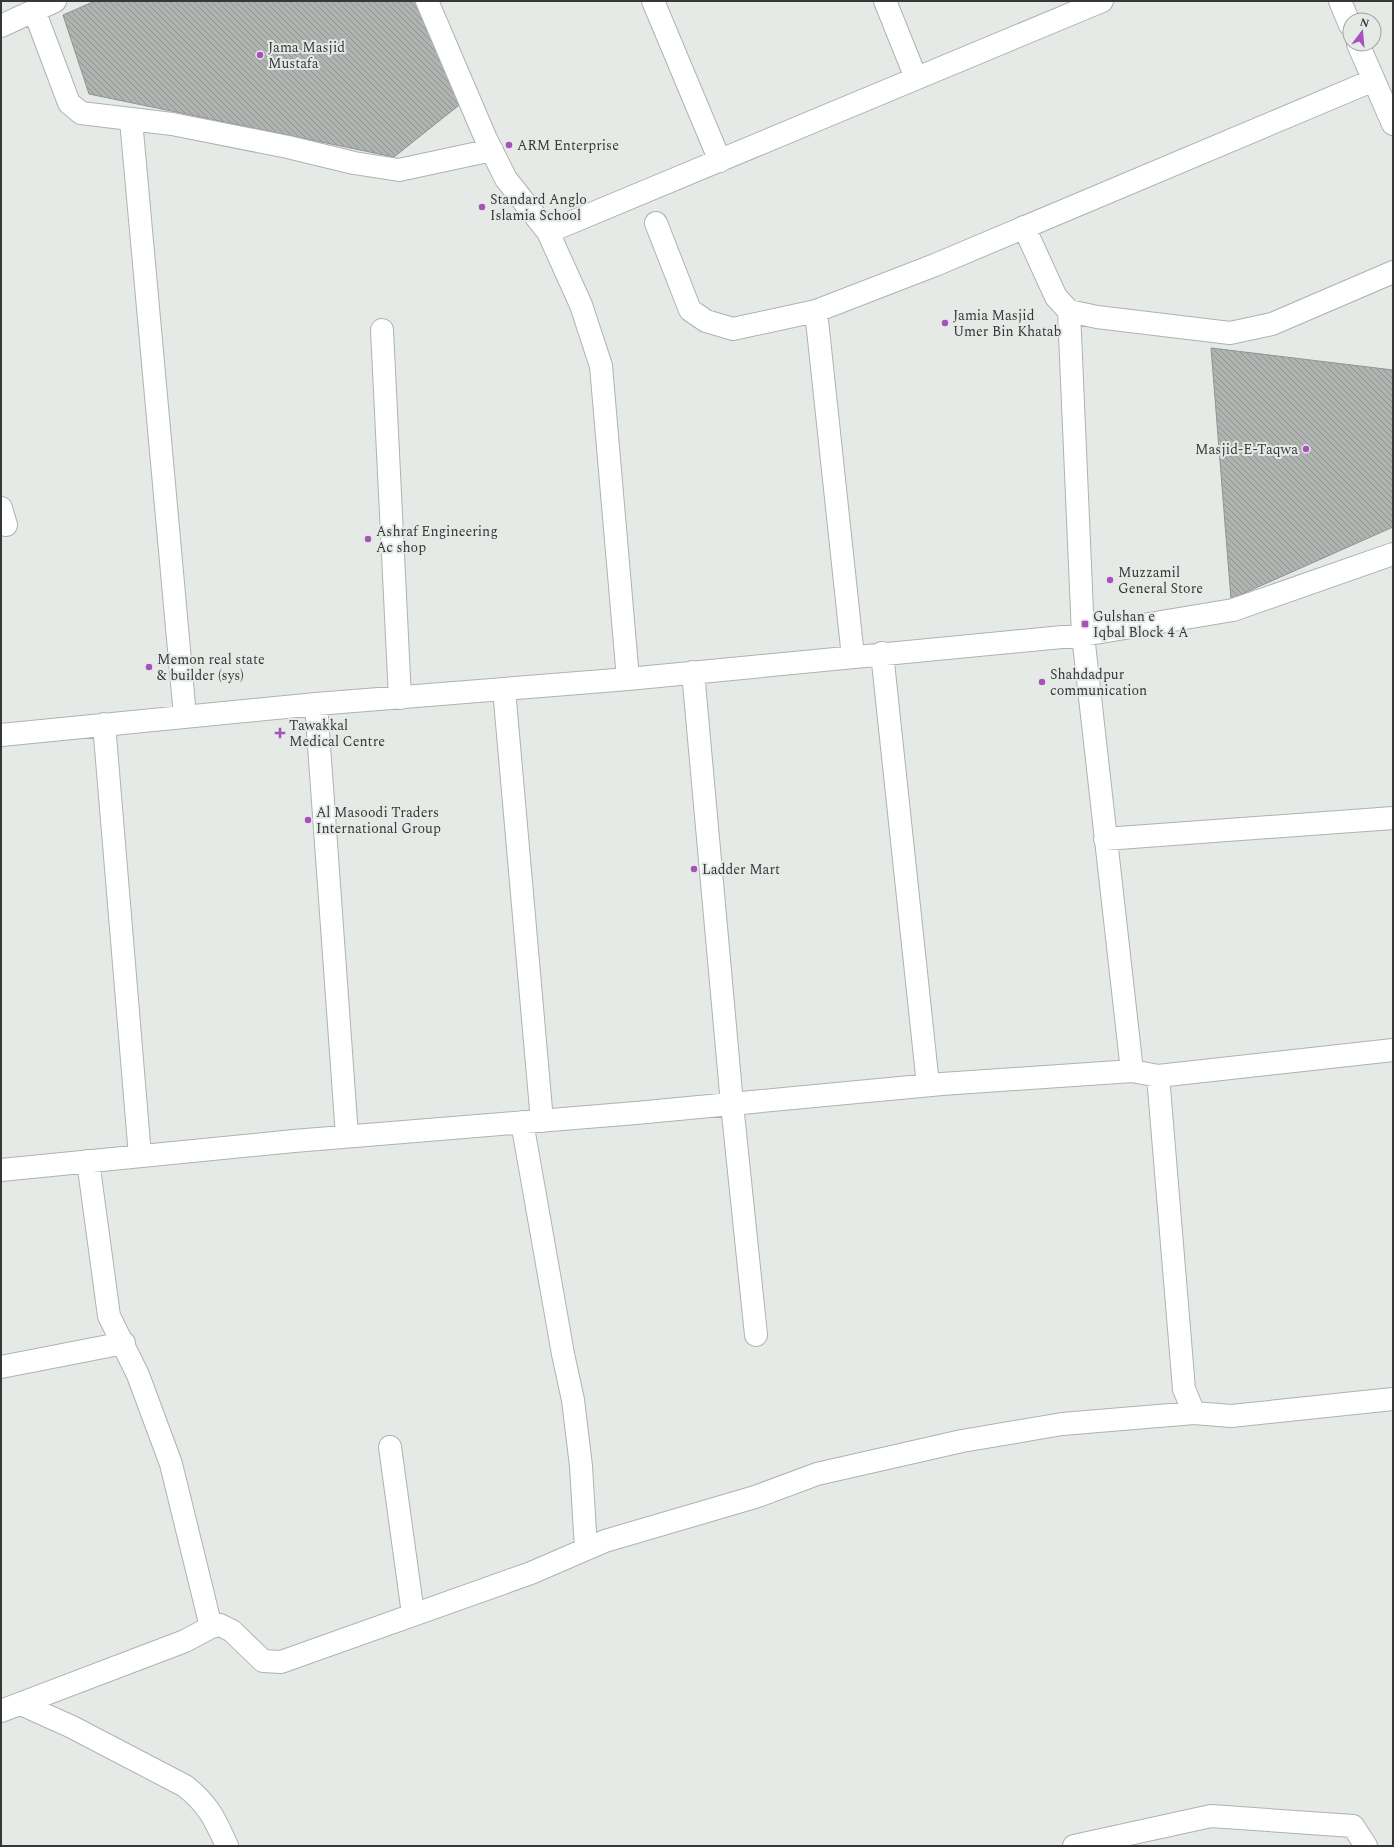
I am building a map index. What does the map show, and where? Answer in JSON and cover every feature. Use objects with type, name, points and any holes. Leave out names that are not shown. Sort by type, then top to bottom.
[{"type":"street","points":[[1,26],[55,1]]},
{"type":"street","points":[[427,1],[506,179],[548,232],[581,305],[601,366],[628,679]]},
{"type":"street","points":[[653,1],[720,160]]},
{"type":"street","points":[[885,1],[916,78]]},
{"type":"street","points":[[548,232],[1102,1]]},
{"type":"street","points":[[1340,1],[1345,12]]},
{"type":"street","points":[[34,10],[69,103],[81,113],[172,124],[288,147],[354,163],[399,170],[492,150]]},
{"type":"street","points":[[1362,52],[1393,124]]},
{"type":"street","points":[[656,223],[690,310],[706,321],[733,329],[816,311],[935,264],[1374,80]]},
{"type":"street","points":[[131,120],[185,716]]},
{"type":"street","points":[[1024,227],[1056,297],[1069,311],[1097,317],[1230,333],[1272,324],[1393,272]]},
{"type":"street","points":[[816,311],[853,656]]},
{"type":"street","points":[[1069,311],[1083,634],[1132,1071]]},
{"type":"street","points":[[382,330],[400,698]]},
{"type":"street","points":[[1,735],[316,704],[628,679],[1083,634],[1233,610],[1393,554]]},
{"type":"street","points":[[882,653],[928,1085]]},
{"type":"street","points":[[693,672],[732,1104],[756,1335]]},
{"type":"street","points":[[504,689],[532,1121],[563,1354],[574,1400],[581,1466],[586,1549]]},
{"type":"street","points":[[316,704],[347,1136]]},
{"type":"street","points":[[104,724],[140,1156]]},
{"type":"street","points":[[1105,839],[1393,818]]},
{"type":"street","points":[[1,1170],[347,1136],[732,1104],[928,1085],[1132,1071],[1158,1076],[1393,1050]]},
{"type":"street","points":[[1158,1076],[1184,1389],[1194,1413]]},
{"type":"street","points":[[88,1161],[109,1316],[138,1375],[172,1464],[211,1627]]},
{"type":"street","points":[[1,1367],[124,1344]]},
{"type":"street","points":[[11,1707],[185,1641],[211,1627],[220,1625],[232,1631],[263,1661],[281,1662],[531,1573],[606,1541],[755,1498],[817,1474],[954,1442],[1062,1424],[1194,1413],[1231,1416],[1393,1399]]},
{"type":"street","points":[[390,1447],[413,1614]]},
{"type":"street","points":[[11,1707],[72,1727],[185,1786],[200,1798],[213,1816],[227,1846]]},
{"type":"street","points":[[1074,1846],[1211,1816],[1353,1826],[1366,1846]]},
{"type":"building","name":"Jama Masjid Mustafa","points":[[95,1],[420,1],[463,102],[394,157],[89,94],[63,15]]},
{"type":"building","name":"Masjid-E-Taqwa","points":[[1211,348],[1393,370],[1393,527],[1231,599]]},
{"type":"place","name":"Jama Masjid Mustafa","points":[[260,55]]},
{"type":"place","name":"ARM Enterprise","points":[[509,145]]},
{"type":"place","name":"Standard Anglo Islamia School","points":[[482,207]]},
{"type":"place","name":"Jamia Masjid Umer Bin Khatab","points":[[945,323]]},
{"type":"place","name":"Masjid-E-Taqwa","points":[[1306,449]]},
{"type":"place","name":"Ashraf Engineering Ac shop","points":[[368,539]]},
{"type":"place","name":"Muzzamil General Store","points":[[1110,580]]},
{"type":"place","name":"Gulshan e Iqbal Block 4 A","points":[[1085,624]]},
{"type":"place","name":"Memon real state & builder (sys)","points":[[149,667]]},
{"type":"place","name":"Shahdadpur communication","points":[[1042,682]]},
{"type":"place","name":"Tawakkal Medical Centre","points":[[280,733]]},
{"type":"place","name":"Al Masoodi Traders International Group","points":[[308,820]]},
{"type":"place","name":"Ladder Mart","points":[[694,869]]}]
